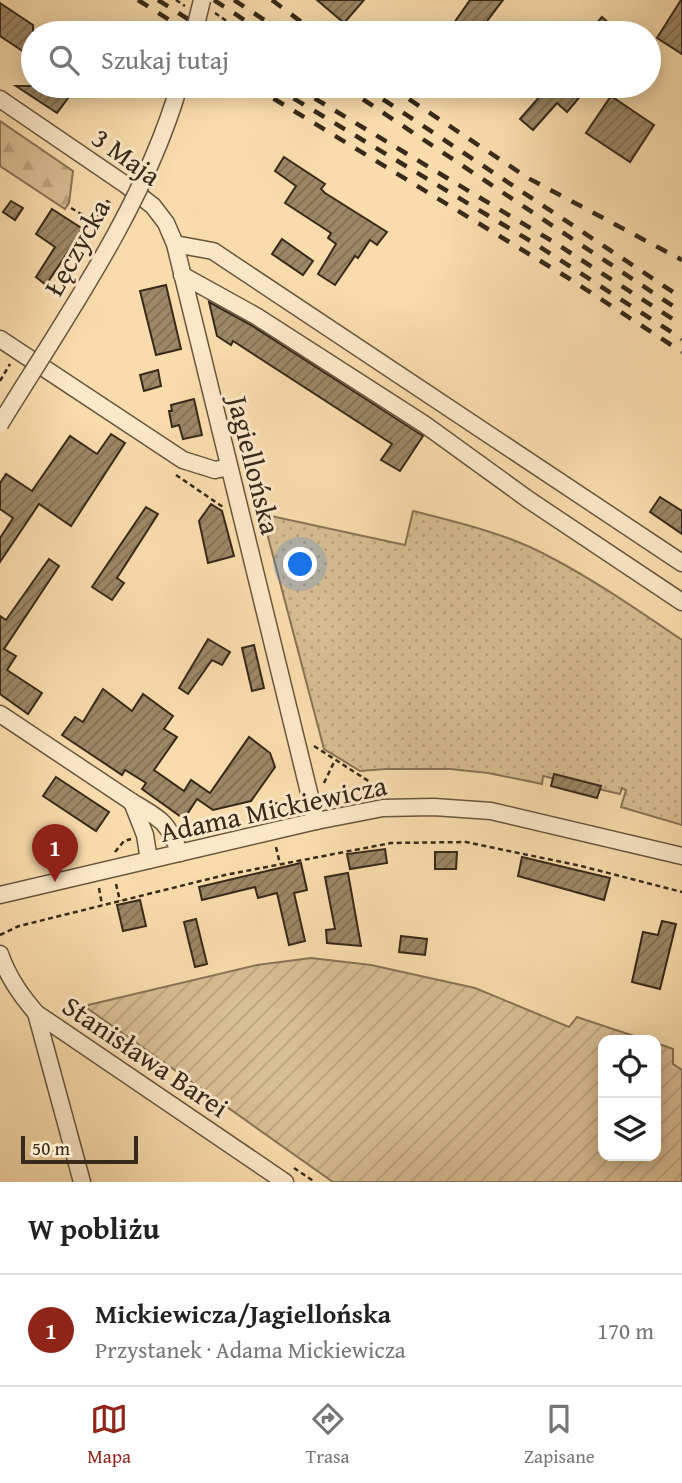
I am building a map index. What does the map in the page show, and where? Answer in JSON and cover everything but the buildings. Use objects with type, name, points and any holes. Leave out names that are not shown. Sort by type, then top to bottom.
[{"type":"street","points":[[197,21],[202,0]]},
{"type":"street","name":"Łęczycka","points":[[0,424],[114,235],[147,172],[174,98]]},
{"type":"street","name":"3 Maja","points":[[0,99],[153,206],[166,223],[175,244]]},
{"type":"street","points":[[175,244],[213,251],[682,563]]},
{"type":"street","name":"Jagiellońska","points":[[175,244],[316,821]]},
{"type":"street","points":[[182,275],[256,316],[413,417],[529,500],[682,602]]},
{"type":"street","points":[[0,339],[183,460],[215,470],[229,467]]},
{"type":"street","points":[[0,714],[155,816],[170,828],[180,853]]},
{"type":"street","points":[[132,802],[145,835],[149,860]]},
{"type":"street","name":"Adama Mickiewicza","points":[[0,895],[316,821],[383,808],[468,808],[491,811],[682,856]]},
{"type":"street","name":"Stanisława Barei","points":[[0,954],[6,972],[36,1013],[285,1182]]},
{"type":"street","points":[[36,1013],[82,1182]]},
{"type":"path","points":[[215,14],[226,21]]},
{"type":"path","points":[[71,208],[95,222],[107,201],[113,205]]},
{"type":"path","points":[[0,381],[10,364]]},
{"type":"path","points":[[314,747],[370,782]]},
{"type":"path","points":[[324,783],[335,760]]},
{"type":"path","points":[[270,822],[277,802]]},
{"type":"path","points":[[0,935],[19,926],[280,863],[391,843],[466,842],[570,863],[682,892]]},
{"type":"path","points":[[276,848],[280,863]]},
{"type":"path","points":[[102,905],[98,885],[106,883]]},
{"type":"path","points":[[62,1011],[158,1075]]},
{"type":"path","points":[[292,1167],[315,1182]]},
{"type":"green space","points":[[0,121],[73,171],[69,203],[65,209],[0,166]]},
{"type":"green space","points":[[413,511],[483,530],[534,549],[601,586],[682,640],[682,825],[621,807],[626,790],[622,788],[620,794],[543,776],[542,784],[488,773],[450,769],[360,771],[324,749],[262,514],[405,545]]},
{"type":"green space","points":[[311,958],[371,965],[475,988],[569,1027],[577,1017],[631,1035],[598,1035],[598,1161],[661,1161],[661,1045],[673,1049],[673,1064],[682,1070],[682,1182],[333,1182],[84,1006],[257,965]]},
{"type":"railway","points":[[138,0],[171,21]]},
{"type":"railway","points":[[158,0],[191,21]]},
{"type":"railway","points":[[214,0],[246,21]]},
{"type":"railway","points":[[234,0],[266,21]]},
{"type":"railway","points":[[272,0],[300,21]]},
{"type":"railway","points":[[273,98],[570,279],[682,352]]},
{"type":"railway","points":[[293,98],[537,245],[682,339]]},
{"type":"railway","points":[[314,98],[552,241],[682,325]]},
{"type":"railway","points":[[361,98],[682,312]]},
{"type":"railway","points":[[381,98],[682,298]]},
{"type":"railway","points":[[407,98],[528,178],[682,260]]},
{"type":"place","name":"Mickiewicza/Jagiellońska","points":[[55,882]]}]
